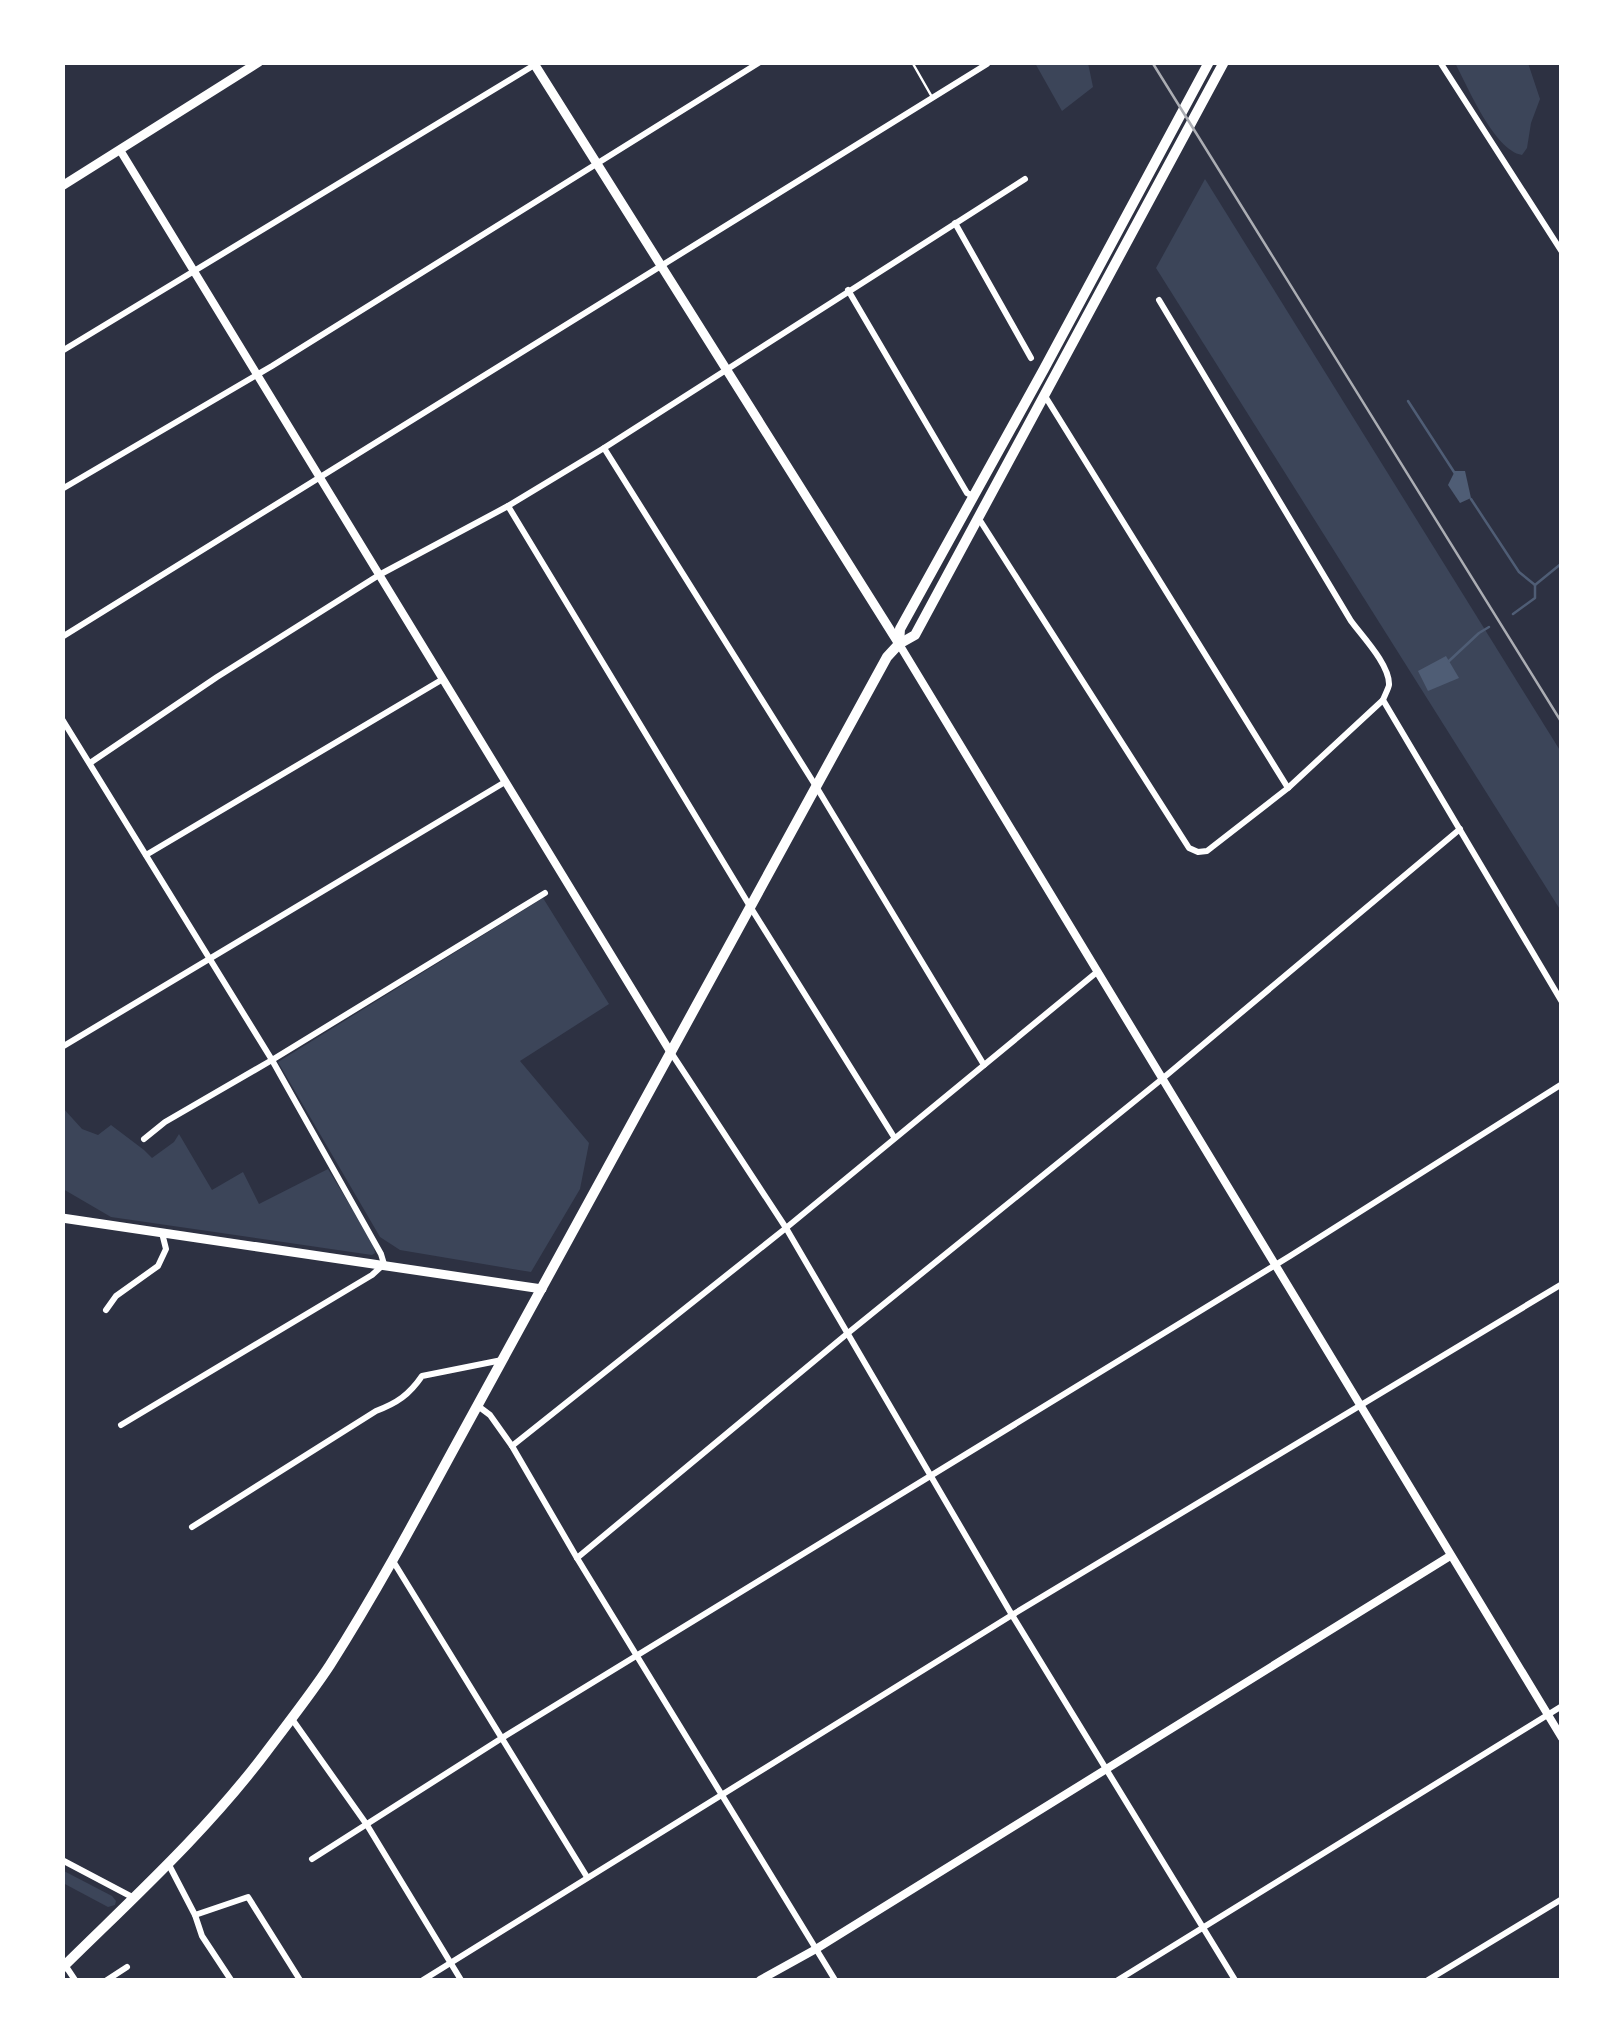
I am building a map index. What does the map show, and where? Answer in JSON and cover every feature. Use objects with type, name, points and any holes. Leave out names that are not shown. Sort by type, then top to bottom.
[{"type":"main road","points":[[62,186],[259,62]]},
{"type":"main road","points":[[899,644],[900,629],[1209,62]]},
{"type":"main road","points":[[64,1967],[221,1808],[329,1667],[393,1560],[887,657],[914,636],[1224,62]]},
{"type":"main road","points":[[535,63],[899,644]]},
{"type":"main road","points":[[62,1218],[542,1289]]},
{"type":"street","points":[[62,489],[257,374],[760,62]]},
{"type":"street","points":[[1440,62],[1562,252]]},
{"type":"street","points":[[62,351],[535,63]]},
{"type":"street","points":[[62,637],[987,64]]},
{"type":"street","points":[[120,150],[671,1053],[786,1228],[1012,1615],[1235,1980]]},
{"type":"street","points":[[90,763],[380,575],[508,506],[604,448],[1025,179]]},
{"type":"street","points":[[955,223],[1031,358]]},
{"type":"street","points":[[848,290],[967,493],[973,496]]},
{"type":"street","points":[[976,520],[981,522],[1190,848],[1198,852],[1207,851],[1288,788],[1383,700],[1389,686],[1380,660],[1351,621],[1159,300]]},
{"type":"street","points":[[1045,396],[1288,788]]},
{"type":"street","points":[[604,448],[817,788],[984,1065]]},
{"type":"street","points":[[508,506],[750,908],[894,1137]]},
{"type":"street","points":[[899,644],[1562,1738]]},
{"type":"street","points":[[146,855],[443,679]]},
{"type":"street","points":[[1383,700],[1562,1002]]},
{"type":"street","points":[[62,719],[272,1060],[384,1264],[372,1276],[121,1425]]},
{"type":"street","points":[[62,1047],[506,782]]},
{"type":"street","points":[[577,1558],[1162,1079],[1460,829]]},
{"type":"street","points":[[144,1140],[164,1122],[545,893]]},
{"type":"street","points":[[512,1446],[786,1228],[1097,972]]},
{"type":"street","points":[[312,1858],[1562,1084]]},
{"type":"street","points":[[106,1310],[116,1296],[158,1266],[166,1250],[162,1233]]},
{"type":"street","points":[[423,1980],[1012,1615],[1562,1284]]},
{"type":"street","points":[[192,1527],[376,1411],[396,1403],[412,1391],[422,1376],[502,1360]]},
{"type":"street","points":[[478,1406],[490,1415],[512,1446],[835,1980]]},
{"type":"street","points":[[760,1980],[1450,1556]]},
{"type":"street","points":[[393,1560],[587,1877]]},
{"type":"street","points":[[1118,1980],[1562,1706]]},
{"type":"street","points":[[291,1718],[367,1825],[461,1980]]},
{"type":"street","points":[[62,1860],[134,1898]]},
{"type":"street","points":[[168,1865],[202,1936],[231,1980]]},
{"type":"street","points":[[195,1915],[248,1898],[300,1980]]},
{"type":"street","points":[[1428,1980],[1562,1900]]},
{"type":"street","points":[[64,1967],[76,1980]]},
{"type":"street","points":[[107,1980],[127,1967]]},
{"type":"lane","points":[[912,62],[933,98]]},
{"type":"shaded area","points":[[1035,63],[1088,63],[1093,87],[1062,111]]},
{"type":"shaded area","points":[[1455,63],[1528,63],[1540,99],[1522,155],[1512,151],[1492,130]]},
{"type":"shaded area","points":[[1205,179],[1561,752],[1561,911],[1156,268]]},
{"type":"shaded area","points":[[1455,471],[1465,471],[1471,498],[1460,503],[1448,485]]},
{"type":"shaded area","points":[[1446,656],[1459,678],[1428,691],[1418,671]]},
{"type":"shaded area","points":[[543,898],[609,1004],[520,1061],[589,1143],[580,1189],[531,1272],[400,1250],[380,1237],[278,1062]]},
{"type":"shaded area","points":[[63,1108],[82,1129],[98,1135],[111,1125],[152,1158],[179,1134],[212,1190],[243,1172],[259,1204],[328,1169],[373,1243],[375,1253],[111,1217],[63,1189]]},
{"type":"shaded area","points":[[62,1870],[112,1896],[115,1905],[108,1907],[63,1883]]},
{"type":"waterway","points":[[1408,401],[1456,475]]},
{"type":"waterway","points":[[1471,499],[1519,572],[1535,585]]},
{"type":"waterway","points":[[1513,614],[1535,598],[1535,585],[1562,563]]},
{"type":"waterway","points":[[1449,661],[1489,627]]},
{"type":"railway","points":[[1152,62],[1562,723]]}]
